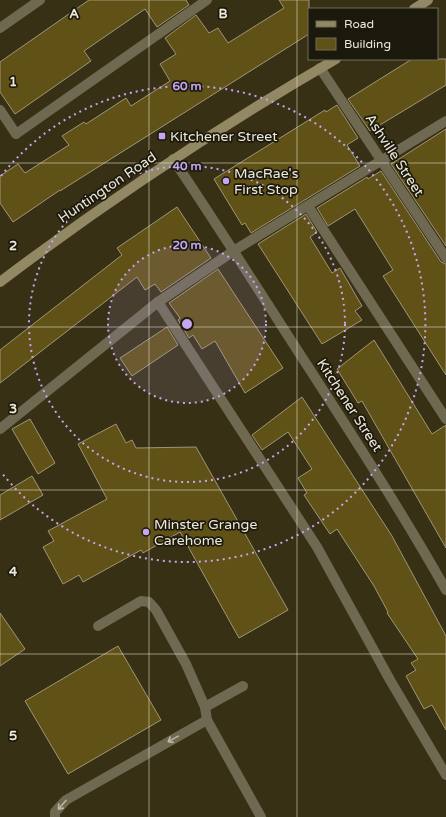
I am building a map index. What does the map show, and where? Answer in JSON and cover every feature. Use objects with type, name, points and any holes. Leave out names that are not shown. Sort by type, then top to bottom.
[{"type":"street","points":[[0,28],[40,0]]},
{"type":"street","points":[[0,110],[16,134],[207,0]]},
{"type":"street","points":[[416,8],[428,0]]},
{"type":"street","name":"Huntington Road","points":[[0,282],[65,233],[173,159],[334,60]]},
{"type":"street","name":"Ashville Street","points":[[320,68],[446,258]]},
{"type":"street","points":[[0,429],[158,302],[235,250],[446,121]]},
{"type":"street","name":"Kitchener Street","points":[[173,159],[235,250],[407,521],[446,590]]},
{"type":"street","points":[[308,206],[446,419]]},
{"type":"street","points":[[158,302],[317,547],[390,680],[446,775]]},
{"type":"street","points":[[98,626],[141,601],[149,602],[156,610],[186,664],[205,707],[207,720],[261,817]]},
{"type":"street","points":[[205,707],[242,686]]},
{"type":"street","points":[[54,817],[55,812],[66,800],[207,720]]},
{"type":"building","points":[[89,0],[186,0],[189,5],[157,27],[145,9],[84,51],[91,61],[15,114],[0,92],[0,62]]},
{"type":"building","points":[[279,0],[309,0],[308,35],[60,190],[13,222],[0,203],[0,176],[18,164],[25,173],[69,145],[62,136],[84,122],[86,124],[126,98],[131,106],[170,81],[160,64],[176,54],[165,38],[196,15],[209,33],[218,28],[228,43],[284,8]]},
{"type":"building","points":[[446,59],[446,85],[370,131],[348,99],[410,60]]},
{"type":"building","points":[[337,105],[358,138],[347,145],[360,166],[251,233],[245,223],[242,225],[214,179],[325,110],[326,112]]},
{"type":"building","points":[[446,129],[446,246],[391,164]]},
{"type":"building","points":[[381,171],[441,262],[446,264],[446,375],[383,276],[393,270],[355,209],[328,226],[317,208],[367,177],[368,179]]},
{"type":"building","points":[[177,207],[211,258],[161,292],[155,284],[145,290],[137,277],[0,383],[0,350],[122,255],[117,248]]},
{"type":"building","points":[[306,214],[317,232],[310,237],[332,273],[340,268],[362,306],[355,311],[362,320],[322,344],[258,244]]},
{"type":"building","points":[[218,269],[283,368],[245,393],[215,341],[202,349],[193,335],[189,338],[178,320],[180,318],[169,303]]},
{"type":"building","points":[[167,327],[178,345],[132,376],[120,358]]},
{"type":"building","points":[[374,340],[432,434],[446,425],[446,548],[362,401],[358,403],[337,369]]},
{"type":"building","points":[[302,397],[392,536],[446,636],[446,730],[432,705],[424,709],[406,676],[416,670],[411,663],[418,659],[387,613],[388,612],[374,586],[337,529],[330,534],[304,495],[307,493],[298,478],[312,469],[288,432],[262,450],[252,435]]},
{"type":"building","points":[[30,419],[55,463],[38,474],[12,429]]},
{"type":"building","name":"Minster Grange Carehome","points":[[116,424],[126,443],[132,440],[136,448],[196,447],[288,610],[239,638],[180,532],[143,553],[141,550],[83,582],[79,575],[63,584],[43,547],[54,541],[48,531],[107,499],[78,444]]},
{"type":"building","points":[[32,476],[43,495],[0,520],[0,495]]},
{"type":"building","points":[[0,613],[25,649],[0,666]]},
{"type":"building","points":[[118,646],[161,720],[68,774],[25,701]]},
{"type":"place","name":"Kitchener Street","points":[[162,136]]},
{"type":"place","name":"MacRae's First Stop","points":[[226,181]]},
{"type":"place","name":"Minster Grange Carehome","points":[[146,532]]}]
